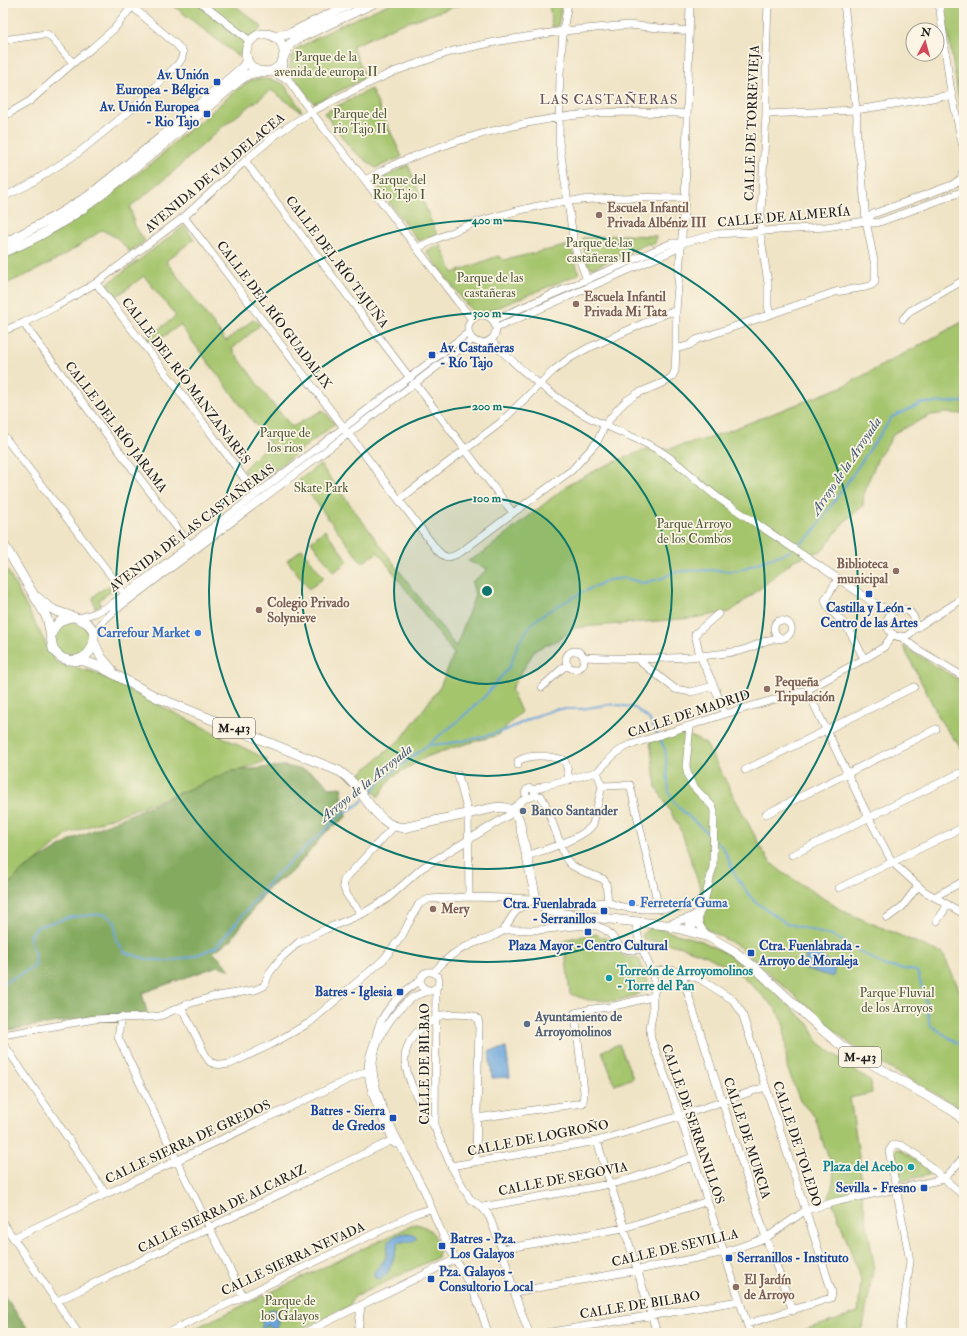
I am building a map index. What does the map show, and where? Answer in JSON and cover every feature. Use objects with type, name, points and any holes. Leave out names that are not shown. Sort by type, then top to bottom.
[{"type":"main road","points":[[274,36],[291,33],[352,3]]},
{"type":"main road","points":[[3,252],[51,229],[90,204],[240,80],[249,74],[275,68],[280,64],[288,48],[297,39],[374,3]]},
{"type":"main road","points":[[266,71],[253,68],[247,60],[246,50],[250,41],[259,35],[270,34],[279,40],[282,45],[284,51],[283,57]]},
{"type":"main road","points":[[3,244],[54,217],[90,195],[164,135],[243,67],[247,60]]},
{"type":"main road","name":"M-413","points":[[3,543],[45,614],[53,649],[62,658],[101,667],[156,696],[339,771],[347,776],[374,809],[388,823],[394,826]]},
{"type":"main road","name":"M-413","points":[[32,592],[54,610],[89,625],[101,657],[115,674]]},
{"type":"main road","points":[[51,636],[56,624],[63,619],[75,618]]},
{"type":"main road","points":[[75,660],[90,652],[94,639]]},
{"type":"main road","points":[[394,826],[403,828],[468,813],[506,807],[513,811],[519,820],[526,856],[539,903]]},
{"type":"main road","name":"M-413","points":[[539,903],[551,911],[564,914],[666,925],[709,937],[734,951],[815,1024],[843,1047],[960,1113],[964,1121]]},
{"type":"street","points":[[201,3],[250,41]]},
{"type":"street","points":[[568,3],[563,31],[560,74],[559,141],[574,244],[587,280]]},
{"type":"street","points":[[513,512],[572,470],[597,442],[605,426],[626,401],[638,393],[665,382],[672,377],[675,371],[676,311],[685,198],[690,3]]},
{"type":"street","name":"CALLE DE TORREVIEJA","points":[[768,3],[766,114],[760,232],[768,283],[768,306],[770,315]]},
{"type":"street","points":[[676,349],[690,345],[696,340],[835,292],[855,290],[872,285],[875,282],[875,266],[866,221],[861,162],[856,130],[857,118],[844,3]]},
{"type":"street","points":[[939,3],[952,95],[964,152]]},
{"type":"street","points":[[3,117],[30,101],[114,29],[131,4],[183,52],[182,58],[178,64],[147,96],[78,153],[28,185],[3,197]]},
{"type":"street","name":"AVENIDA DE VALDELACEA","points":[[3,330],[23,323],[55,307],[96,283],[184,217],[278,133],[311,112],[356,88],[393,72],[453,51],[500,41],[563,31],[630,25],[689,31]]},
{"type":"street","points":[[3,40],[46,34],[50,36],[73,63]]},
{"type":"street","points":[[283,57],[284,69],[289,81],[311,112],[472,319]]},
{"type":"street","points":[[266,71],[289,81]]},
{"type":"street","points":[[766,114],[856,110],[952,95]]},
{"type":"street","points":[[365,180],[400,162],[478,135],[522,124],[598,113],[686,114]]},
{"type":"street","name":"CALLE DEL RÍO TAJUÑA","points":[[245,161],[513,512]]},
{"type":"street","points":[[964,170],[962,172],[964,188]]},
{"type":"street","name":"CALLE DE ALMERÍA","points":[[866,221],[873,214],[952,185],[962,178]]},
{"type":"street","name":"CALLE DE ALMERÍA","points":[[682,243],[717,234],[826,227],[866,221],[877,223],[964,191]]},
{"type":"street","points":[[417,248],[458,229],[483,220],[533,207],[568,201],[626,197],[685,198]]},
{"type":"street","name":"CALLE DEL RÍO GUADALIX","points":[[184,217],[442,555],[452,557],[461,552],[513,512]]},
{"type":"street","points":[[493,320],[672,243],[682,243]]},
{"type":"street","points":[[496,328],[674,250],[682,243]]},
{"type":"street","points":[[903,319],[910,311],[964,280]]},
{"type":"street","name":"CALLE DEL RÍO MANZANARES","points":[[96,283],[178,389],[256,494]]},
{"type":"street","points":[[399,500],[500,423],[553,371],[570,358],[588,348],[667,313],[676,311]]},
{"type":"street","points":[[480,315],[487,316],[493,320],[496,328],[496,333],[491,341],[484,344],[479,343],[470,337],[468,325],[472,319],[480,315]]},
{"type":"street","name":"CALLE DEL RÍO JARAMA","points":[[23,323],[190,545]]},
{"type":"street","name":"AVENIDA DE LAS CASTAÑERAS","points":[[94,639],[99,626],[105,618],[412,380],[470,337]]},
{"type":"street","points":[[491,341],[539,385],[572,407],[605,426],[652,446],[662,452],[685,469],[718,499],[880,606],[896,610],[905,609],[920,618],[935,616]]},
{"type":"street","name":"AVENIDA DE LAS CASTAÑERAS","points":[[75,618],[103,610],[256,494],[346,431]]},
{"type":"street","points":[[3,434],[125,594]]},
{"type":"street","points":[[838,579],[825,600],[829,610],[844,624],[864,659]]},
{"type":"street","name":"CALLE DE MADRID","points":[[532,794],[543,786],[597,772],[615,754],[627,746],[725,714],[807,690],[864,659],[884,646],[897,635],[905,636],[964,598]]},
{"type":"street","points":[[880,606],[887,620],[887,626],[897,635],[917,649],[964,677]]},
{"type":"street","points":[[887,620],[891,613],[896,610]]},
{"type":"street","points":[[718,614],[695,634],[700,656],[725,714]]},
{"type":"street","points":[[913,615],[915,620],[912,631],[912,641],[917,649]]},
{"type":"street","points":[[584,657],[637,659],[700,656],[742,650],[763,642],[786,637],[790,633],[790,625],[786,621],[781,621],[776,624],[763,642]]},
{"type":"street","points":[[774,626],[774,632],[781,638]]},
{"type":"street","points":[[574,650],[581,652],[584,657],[582,666],[576,670],[569,668],[566,665],[565,660],[567,654],[574,650]]},
{"type":"street","points":[[637,659],[675,689],[691,692],[714,686]]},
{"type":"street","points":[[542,687],[566,665]]},
{"type":"street","points":[[745,770],[914,687]]},
{"type":"street","points":[[807,690],[847,774],[892,862],[918,886],[964,914]]},
{"type":"street","points":[[690,726],[686,766],[688,776],[692,785],[712,806],[714,811],[713,866],[710,883],[698,920],[703,931],[709,937]]},
{"type":"street","points":[[766,814],[936,729]]},
{"type":"street","points":[[518,765],[518,761],[521,759],[540,756],[564,760],[567,767],[569,780]]},
{"type":"street","points":[[526,856],[561,844],[591,829],[602,786],[597,772]]},
{"type":"street","points":[[792,855],[960,773]]},
{"type":"street","points":[[458,775],[468,813],[469,897]]},
{"type":"street","points":[[602,786],[630,785],[659,909]]},
{"type":"street","points":[[3,1034],[95,1019],[160,1016],[188,1004],[212,997],[255,990],[264,986],[270,972],[281,958],[299,942],[362,914],[387,899],[422,868],[469,840],[513,811],[532,794],[541,796],[545,803],[566,859],[571,865],[584,872],[603,879],[606,883],[608,902]]},
{"type":"street","points":[[362,914],[345,893],[343,888],[344,880],[394,826]]},
{"type":"street","points":[[839,888],[964,827]]},
{"type":"street","points":[[934,897],[964,881]]},
{"type":"street","points":[[887,918],[902,908],[918,886]]},
{"type":"street","points":[[174,1010],[184,1012],[210,1062],[222,1065],[230,1064],[272,1044],[308,1023],[327,1008],[383,960],[402,936],[419,904],[429,899],[469,897],[539,903],[608,902],[620,907],[659,909],[702,908]]},
{"type":"street","points":[[434,972],[445,959],[457,950],[492,937],[504,930],[511,918],[522,905],[539,903]]},
{"type":"street","points":[[937,921],[948,905]]},
{"type":"street","points":[[620,907],[621,920]]},
{"type":"street","points":[[666,925],[691,917],[702,908]]},
{"type":"street","points":[[689,931],[702,908]]},
{"type":"street","points":[[689,931],[691,917]]},
{"type":"street","name":"CALLE DE SERRANILLOS","points":[[636,921],[636,929],[641,949],[652,973],[655,988],[652,997],[653,1010],[649,1027],[651,1039],[680,1116],[750,1333]]},
{"type":"street","points":[[504,930],[530,931],[595,926],[605,929],[622,949],[631,951],[641,949]]},
{"type":"street","name":"CALLE DE TOLEDO","points":[[652,973],[662,970],[672,970],[700,979],[733,1000],[742,1013],[832,1292],[831,1298],[747,1324]]},
{"type":"street","points":[[371,1070],[381,1036],[390,1021],[401,1007],[409,1000],[417,995],[433,989],[439,982],[439,978],[434,972],[425,972],[420,981],[394,1002],[380,1024],[369,1056],[371,1070],[380,1100],[395,1139],[426,1194],[444,1239],[456,1258],[475,1295],[488,1333]]},
{"type":"street","name":"CALLE DE MURCIA","points":[[681,972],[766,1238],[793,1311]]},
{"type":"street","points":[[420,981],[424,988],[433,989]]},
{"type":"street","name":"CALLE DE BILBAO","points":[[433,989],[437,1018],[435,1128],[451,1166],[470,1199],[482,1207],[489,1216],[502,1249],[514,1292],[529,1333]]},
{"type":"street","points":[[477,1118],[583,1103],[584,1092],[575,1013],[610,1007],[652,997]]},
{"type":"street","points":[[186,1016],[188,1004]]},
{"type":"street","points":[[435,1128],[410,1082],[405,1060],[409,1043],[426,1024],[440,1015],[472,1015],[478,1019],[479,1025],[476,1157],[474,1162]]},
{"type":"street","points":[[121,1017],[118,1037],[243,1296]]},
{"type":"street","points":[[3,1043],[106,1194]]},
{"type":"street","name":"CALLE SIERRA DE GREDOS","points":[[13,1238],[348,1079],[371,1070]]},
{"type":"street","name":"CALLE DE LOGROÑO","points":[[451,1166],[597,1141],[680,1116],[765,1087]]},
{"type":"street","name":"CALLE SIERRA DE ALCARAZ","points":[[57,1301],[395,1139]]},
{"type":"street","points":[[597,1141],[657,1333]]},
{"type":"street","points":[[900,1333],[910,1261],[889,1151],[893,1145],[901,1145],[918,1156],[964,1196]]},
{"type":"street","name":"CALLE DE SEGOVIA","points":[[482,1207],[610,1184],[630,1179],[693,1157]]},
{"type":"street","points":[[944,1179],[964,1157]]},
{"type":"street","name":"CALLE DE SEVILLA","points":[[514,1292],[638,1270],[725,1252],[766,1238],[806,1210],[838,1201],[944,1179]]},
{"type":"street","points":[[502,1249],[624,1228],[708,1201]]},
{"type":"street","name":"CALLE SIERRA NEVADA","points":[[166,1333],[410,1216],[431,1209]]},
{"type":"street","points":[[3,1223],[78,1333]]},
{"type":"street","points":[[304,1333],[456,1258]]},
{"type":"street","name":"CALLE DE BILBAO","points":[[545,1333],[739,1301]]},
{"type":"street","points":[[358,1333],[360,1305]]},
{"type":"green space","points":[[170,3],[232,3],[262,27],[239,57]]},
{"type":"green space","name":"Parque de la avenida de europa II","points":[[391,3],[466,3],[399,25],[352,46],[366,78],[315,103],[312,101],[293,76],[290,69],[291,57],[296,49],[341,25]]},
{"type":"green space","points":[[549,3],[562,3],[558,26],[552,27]]},
{"type":"green space","points":[[943,3],[964,3],[964,129]]},
{"type":"green space","points":[[270,79],[284,84],[302,111],[271,90],[222,127],[173,172],[130,207],[135,226],[145,241],[130,252],[117,238],[102,230],[65,255],[33,272],[3,285],[3,259],[59,231],[94,207],[157,159],[181,136],[236,90],[251,80]]},
{"type":"green space","name":"Parque del rio Tajo II","points":[[371,89],[402,157],[376,168],[352,150],[324,113]]},
{"type":"green space","name":"Parque del Rio Tajo I","points":[[408,165],[437,235],[418,241],[374,182]]},
{"type":"green space","name":"Parque de los rios","points":[[184,226],[194,239],[166,261],[226,341],[254,319],[260,325],[232,349],[267,397],[292,427],[323,410],[335,424],[254,484],[243,470],[270,444],[180,325],[150,346],[145,340],[176,316],[144,276],[116,297],[106,285]]},
{"type":"green space","name":"Parque de las castañeras II","points":[[622,235],[656,236],[655,243],[650,246],[649,243],[593,268],[588,266],[582,238]]},
{"type":"green space","name":"Parque de las castañeras","points":[[441,245],[453,273],[498,256],[504,260],[570,245],[579,274],[480,315],[470,309],[426,251]]},
{"type":"green space","name":"Parque Arroyo de los Combos","points":[[964,321],[964,414],[946,413],[931,415],[894,433],[887,446],[879,456],[864,491],[863,506],[843,523],[823,550],[794,560],[730,612],[693,618],[575,628],[558,640],[535,650],[511,689],[521,712],[498,735],[426,757],[392,777],[378,797],[361,773],[402,738],[440,687],[454,654],[378,552],[362,563],[299,480],[320,464],[456,647],[475,595],[472,582],[488,569],[468,561],[484,552],[568,485],[602,467],[646,449],[667,449],[710,438],[844,386]]},
{"type":"green space","points":[[325,530],[348,561],[334,572],[311,541]]},
{"type":"green space","points":[[302,549],[324,578],[309,589],[287,560]]},
{"type":"green space","points":[[3,562],[56,663],[94,672],[268,760],[68,834],[3,890]]},
{"type":"green space","points":[[109,586],[113,590],[99,600],[101,606],[95,608],[93,598],[98,592]]},
{"type":"green space","points":[[72,621],[85,626],[90,639],[85,652],[72,657],[59,652],[54,639],[59,626]]},
{"type":"green space","points":[[903,646],[964,683],[964,752],[942,723]]},
{"type":"green space","name":"Parque Fluvial de los Arroyos","points":[[681,734],[695,738],[706,744],[763,851],[771,863],[782,872],[843,911],[943,954],[964,1000],[964,1108],[960,1108],[850,1044],[738,946],[703,927],[701,891],[681,830],[656,787],[650,741]]},
{"type":"green space","points":[[283,766],[315,774],[325,782],[329,788],[341,787],[346,817],[326,832],[293,871],[269,887],[231,940],[213,952],[231,970],[218,966],[142,993],[148,1016],[109,1014],[3,1031],[3,889],[24,869],[73,839],[231,771]]},
{"type":"green space","points":[[651,927],[702,941],[729,955],[759,978],[809,1024],[818,1042],[871,1082],[872,1093],[850,1098],[859,1155],[863,1200],[874,1264],[862,1333],[794,1333],[858,1313],[861,1280],[835,1208],[829,1197],[833,1182],[834,1168],[824,1146],[815,1117],[800,1101],[787,1067],[784,1026],[776,1009],[741,975],[707,956],[682,947],[656,941],[644,941],[642,934]]},
{"type":"green space","points":[[596,934],[607,939],[622,955],[629,958],[634,957],[639,959],[648,983],[645,990],[636,995],[616,1001],[588,1000],[570,994],[564,942],[567,939]]},
{"type":"green space","points":[[619,1044],[633,1078],[615,1085],[602,1051]]},
{"type":"green space","name":"Plaza del Acebo","points":[[899,1149],[933,1174],[901,1181],[895,1152]]},
{"type":"green space","name":"Parque de los Galayos","points":[[415,1224],[421,1225],[431,1231],[434,1235],[438,1245],[438,1257],[356,1296],[352,1300],[350,1306],[293,1333],[185,1333]]},
{"type":"green space","points":[[3,1294],[31,1333],[3,1333]]},
{"type":"water","points":[[811,948],[835,967],[833,977],[805,969],[806,949]]},
{"type":"water","points":[[506,1048],[510,1077],[492,1078],[489,1051]]},
{"type":"water","points":[[406,1233],[413,1234],[416,1236],[416,1239],[412,1242],[399,1242],[387,1274],[384,1278],[380,1279],[374,1277],[374,1273],[386,1258],[389,1241],[396,1236]]},
{"type":"water","points":[[274,1309],[279,1324],[277,1327],[272,1329],[266,1325],[264,1333],[257,1333],[263,1323],[260,1316],[267,1316],[269,1310]]},
{"type":"waterway","name":"Arroyo de la Arroyada","points":[[798,545],[812,534],[892,417],[922,403],[964,402]]},
{"type":"waterway","name":"Arroyo de la Arroyada","points":[[366,797],[380,782],[457,722],[486,695],[510,666],[518,644],[532,623],[547,612],[579,594],[609,580],[625,578],[643,583],[663,578],[673,572],[699,570],[736,571],[791,551]]},
{"type":"waterway","points":[[430,745],[478,738],[506,730],[536,716],[556,709],[581,709],[612,704],[635,708],[649,719],[665,749],[669,793],[677,806],[712,837]]},
{"type":"waterway","name":"Arroyo de la Arroyada","points":[[3,983],[36,965],[34,951],[29,936],[39,926],[71,917],[105,914],[115,922],[116,940],[124,952],[146,959],[169,961],[194,956],[216,947],[274,877],[341,815],[363,800]]},
{"type":"waterway","points":[[716,841],[724,849],[735,875],[753,900],[786,923],[835,937],[885,966],[917,971],[926,1001],[930,1025],[964,1047]]},
{"type":"place","name":"Av. Unión Europea - Bélgica","points":[[217,82]]},
{"type":"place","name":"Av. Unión Europea - Rio Tajo","points":[[207,114]]},
{"type":"place","name":"Escuela Infantil Privada Albéniz III","points":[[599,215]]},
{"type":"place","name":"Escuela Infantil Privada Mi Tata","points":[[576,304]]},
{"type":"place","name":"Av. Castañeras - Río Tajo","points":[[432,355]]},
{"type":"place","name":"Biblioteca municipal","points":[[896,571]]},
{"type":"place","name":"Castilla y León - Centro de las Artes","points":[[869,594]]},
{"type":"place","name":"Colegio Privado Solynieve","points":[[259,610]]},
{"type":"place","name":"Carrefour Market","points":[[198,633]]},
{"type":"place","name":"Pequeña Tripulación","points":[[767,689]]},
{"type":"place","name":"Banco Santander","points":[[523,811]]},
{"type":"place","name":"Ferretería Guma","points":[[632,903]]},
{"type":"place","name":"Mery","points":[[433,909]]},
{"type":"place","name":"Ctra. Fuenlabrada - Serranillos","points":[[604,911]]},
{"type":"place","name":"Plaza Mayor - Centro Cultural","points":[[588,932]]},
{"type":"place","name":"Ctra. Fuenlabrada - Arroyo de Moraleja","points":[[751,953]]},
{"type":"place","name":"Torreón de Arroyomolinos - Torre del Pan","points":[[609,978]]},
{"type":"place","name":"Batres - Iglesia","points":[[400,992]]},
{"type":"place","name":"Ayuntamiento de Arroyomolinos","points":[[527,1024]]},
{"type":"place","name":"Batres - Sierra de Gredos","points":[[393,1118]]},
{"type":"place","name":"Plaza del Acebo","points":[[911,1167]]},
{"type":"place","name":"Sevilla - Fresno","points":[[924,1188]]},
{"type":"place","name":"Batres - Pza. Los Galayos","points":[[442,1246]]},
{"type":"place","name":"Serranillos - Instituto","points":[[729,1258]]},
{"type":"place","name":"Pza. Galayos - Consultorio Local","points":[[431,1279]]},
{"type":"place","name":"El Jardín de Arroyo","points":[[736,1287]]},
{"type":"district","name":"LAS CASTAÑERAS","points":[[609,99]]},
{"type":"park label","name":"Skate Park","points":[[321,488]]}]
